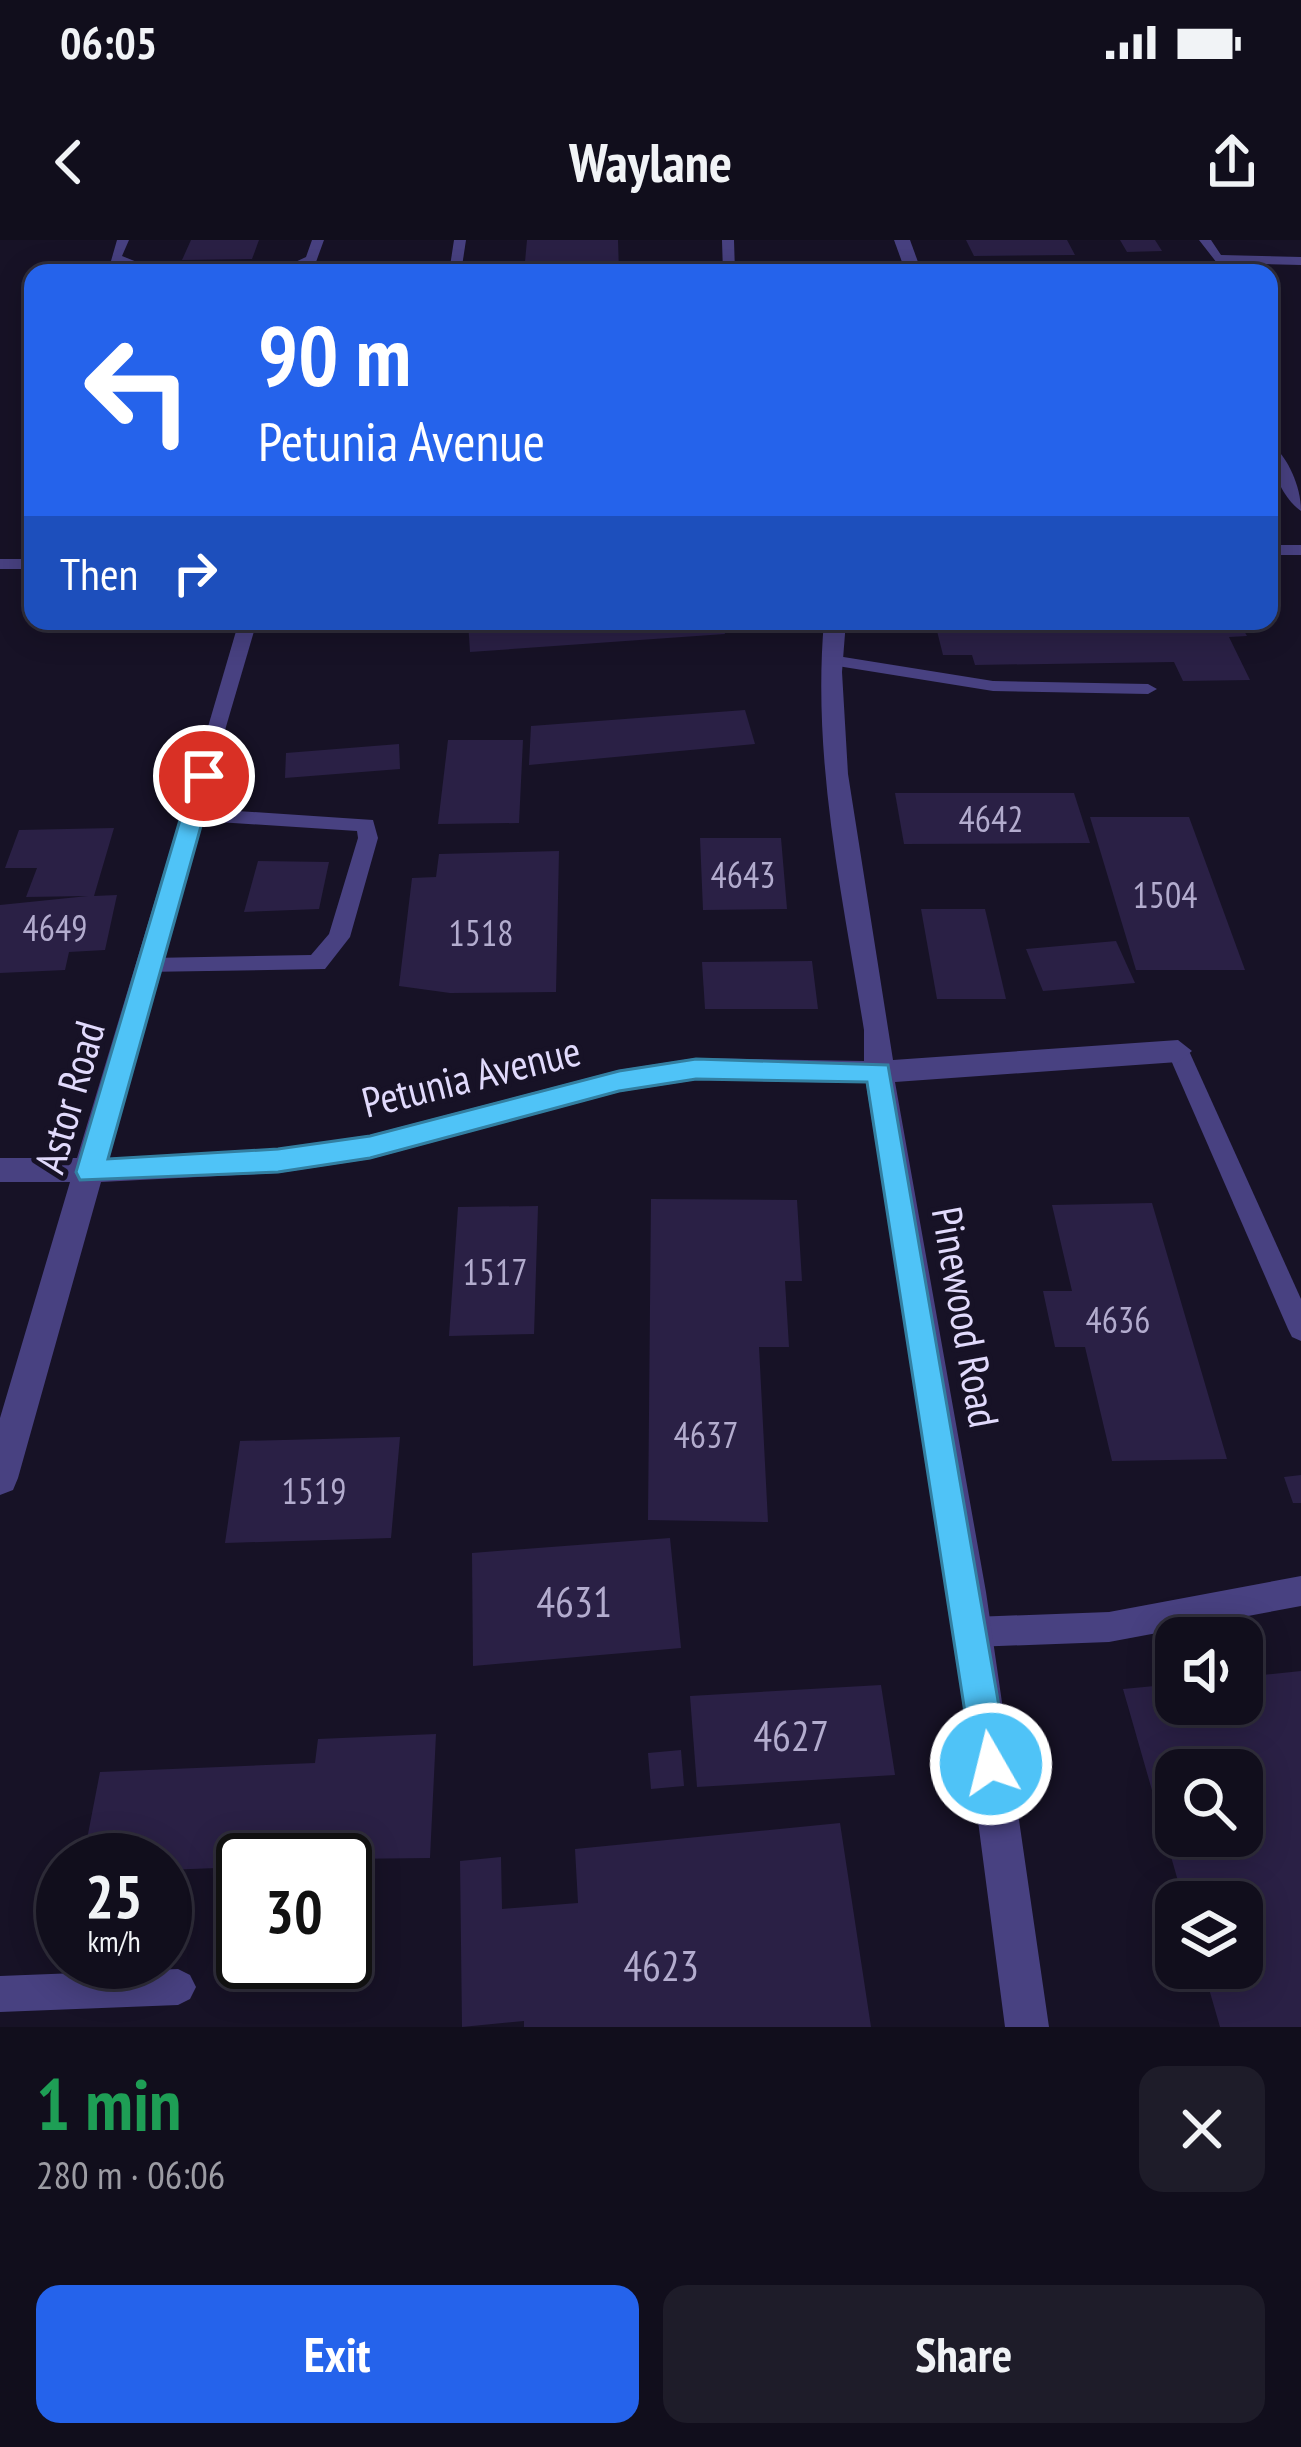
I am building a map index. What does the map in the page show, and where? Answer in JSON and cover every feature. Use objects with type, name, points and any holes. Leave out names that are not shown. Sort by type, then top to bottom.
[{"type":"street","name":"Pinewood Road","points":[[834,630],[833,743],[878,1030],[879,1072],[973,1632],[1027,2027]]},
{"type":"street","name":"Astor Road","points":[[0,1478],[214,737]]},
{"type":"street","name":"Petunia Avenue","points":[[0,1170],[90,1172],[278,1161],[370,1147],[619,1081],[696,1069],[879,1072],[1178,1051]]},
{"type":"lane","points":[[123,240],[115,258],[130,264]]},
{"type":"lane","points":[[302,264],[312,260],[319,240]]},
{"type":"lane","points":[[1205,240],[1217,259],[1301,261]]},
{"type":"lane","points":[[1278,464],[1298,499]]},
{"type":"lane","points":[[214,737],[245,630]]},
{"type":"lane","points":[[831,660],[993,686],[1148,689]]},
{"type":"lane","points":[[151,966],[317,963],[339,937],[368,838],[366,825],[194,815]]},
{"type":"lane","points":[[1178,1051],[1301,1330]]},
{"type":"lane","points":[[973,1632],[1108,1627],[1301,1591]]},
{"type":"lane","points":[[0,1994],[127,1989]]},
{"type":"building","points":[[191,240],[259,240],[252,259],[182,260]]},
{"type":"building","points":[[527,240],[618,240],[619,264],[525,264]]},
{"type":"building","points":[[966,240],[1067,240],[1075,255],[974,256]]},
{"type":"building","points":[[1120,240],[1155,240],[1162,251],[1127,252]]},
{"type":"building","points":[[469,630],[724,630],[725,634],[470,652]]},
{"type":"building","points":[[937,630],[1244,630],[1247,636],[1229,637],[1250,680],[1183,681],[1174,662],[975,665],[972,655],[943,655]]},
{"type":"building","points":[[745,710],[755,744],[529,765],[531,726]]},
{"type":"building","points":[[448,740],[523,740],[519,823],[438,824]]},
{"type":"building","points":[[399,744],[400,769],[285,778],[286,753]]},
{"type":"building","points":[[895,793],[1074,793],[1090,843],[904,844]]},
{"type":"building","points":[[1090,817],[1189,817],[1245,970],[1136,970]]},
{"type":"building","points":[[114,828],[94,896],[117,895],[105,950],[69,952],[65,970],[0,973],[0,905],[88,896],[26,897],[37,868],[5,868],[19,830]]},
{"type":"building","points":[[700,838],[781,838],[787,909],[703,910]]},
{"type":"building","points":[[559,851],[556,992],[450,993],[399,986],[412,878],[436,877],[439,854]]},
{"type":"building","points":[[258,861],[329,862],[319,909],[244,912]]},
{"type":"building","points":[[921,909],[985,909],[1006,999],[937,999]]},
{"type":"building","points":[[1116,941],[1135,983],[1043,991],[1026,949]]},
{"type":"building","points":[[812,961],[818,1009],[705,1009],[702,962]]},
{"type":"building","points":[[651,1199],[797,1200],[802,1281],[785,1281],[789,1347],[759,1347],[768,1522],[648,1520]]},
{"type":"building","points":[[1152,1203],[1227,1459],[1112,1461],[1085,1347],[1055,1347],[1043,1291],[1072,1291],[1052,1205]]},
{"type":"building","points":[[538,1206],[534,1334],[449,1336],[458,1207]]},
{"type":"building","points":[[400,1437],[391,1538],[225,1543],[240,1441]]},
{"type":"building","points":[[1301,1475],[1301,1503],[1293,1503],[1284,1477]]},
{"type":"building","points":[[670,1538],[681,1648],[473,1666],[472,1553]]},
{"type":"building","points":[[1301,1671],[1301,2027],[1220,2027],[1209,1989],[1263,1989],[1263,1881],[1178,1881],[1171,1857],[1263,1857],[1263,1749],[1155,1749],[1155,1801],[1123,1689],[1155,1686],[1155,1725],[1263,1725],[1263,1675]]},
{"type":"building","points":[[881,1685],[895,1775],[697,1787],[690,1696]]},
{"type":"building","points":[[436,1734],[430,1858],[372,1859],[372,1833],[216,1833],[216,1868],[192,1869],[192,1833],[88,1833],[100,1772],[315,1763],[318,1739]]},
{"type":"building","points":[[681,1750],[684,1786],[651,1789],[648,1753]]},
{"type":"building","points":[[840,1823],[871,2027],[524,2027],[524,2021],[462,2027],[460,1861],[501,1857],[502,1909],[578,1903],[575,1849]]},
{"type":"route","points":[[204,776],[90,1172],[278,1161],[370,1147],[619,1081],[696,1069],[879,1072],[967,1592],[991,1764]]}]
